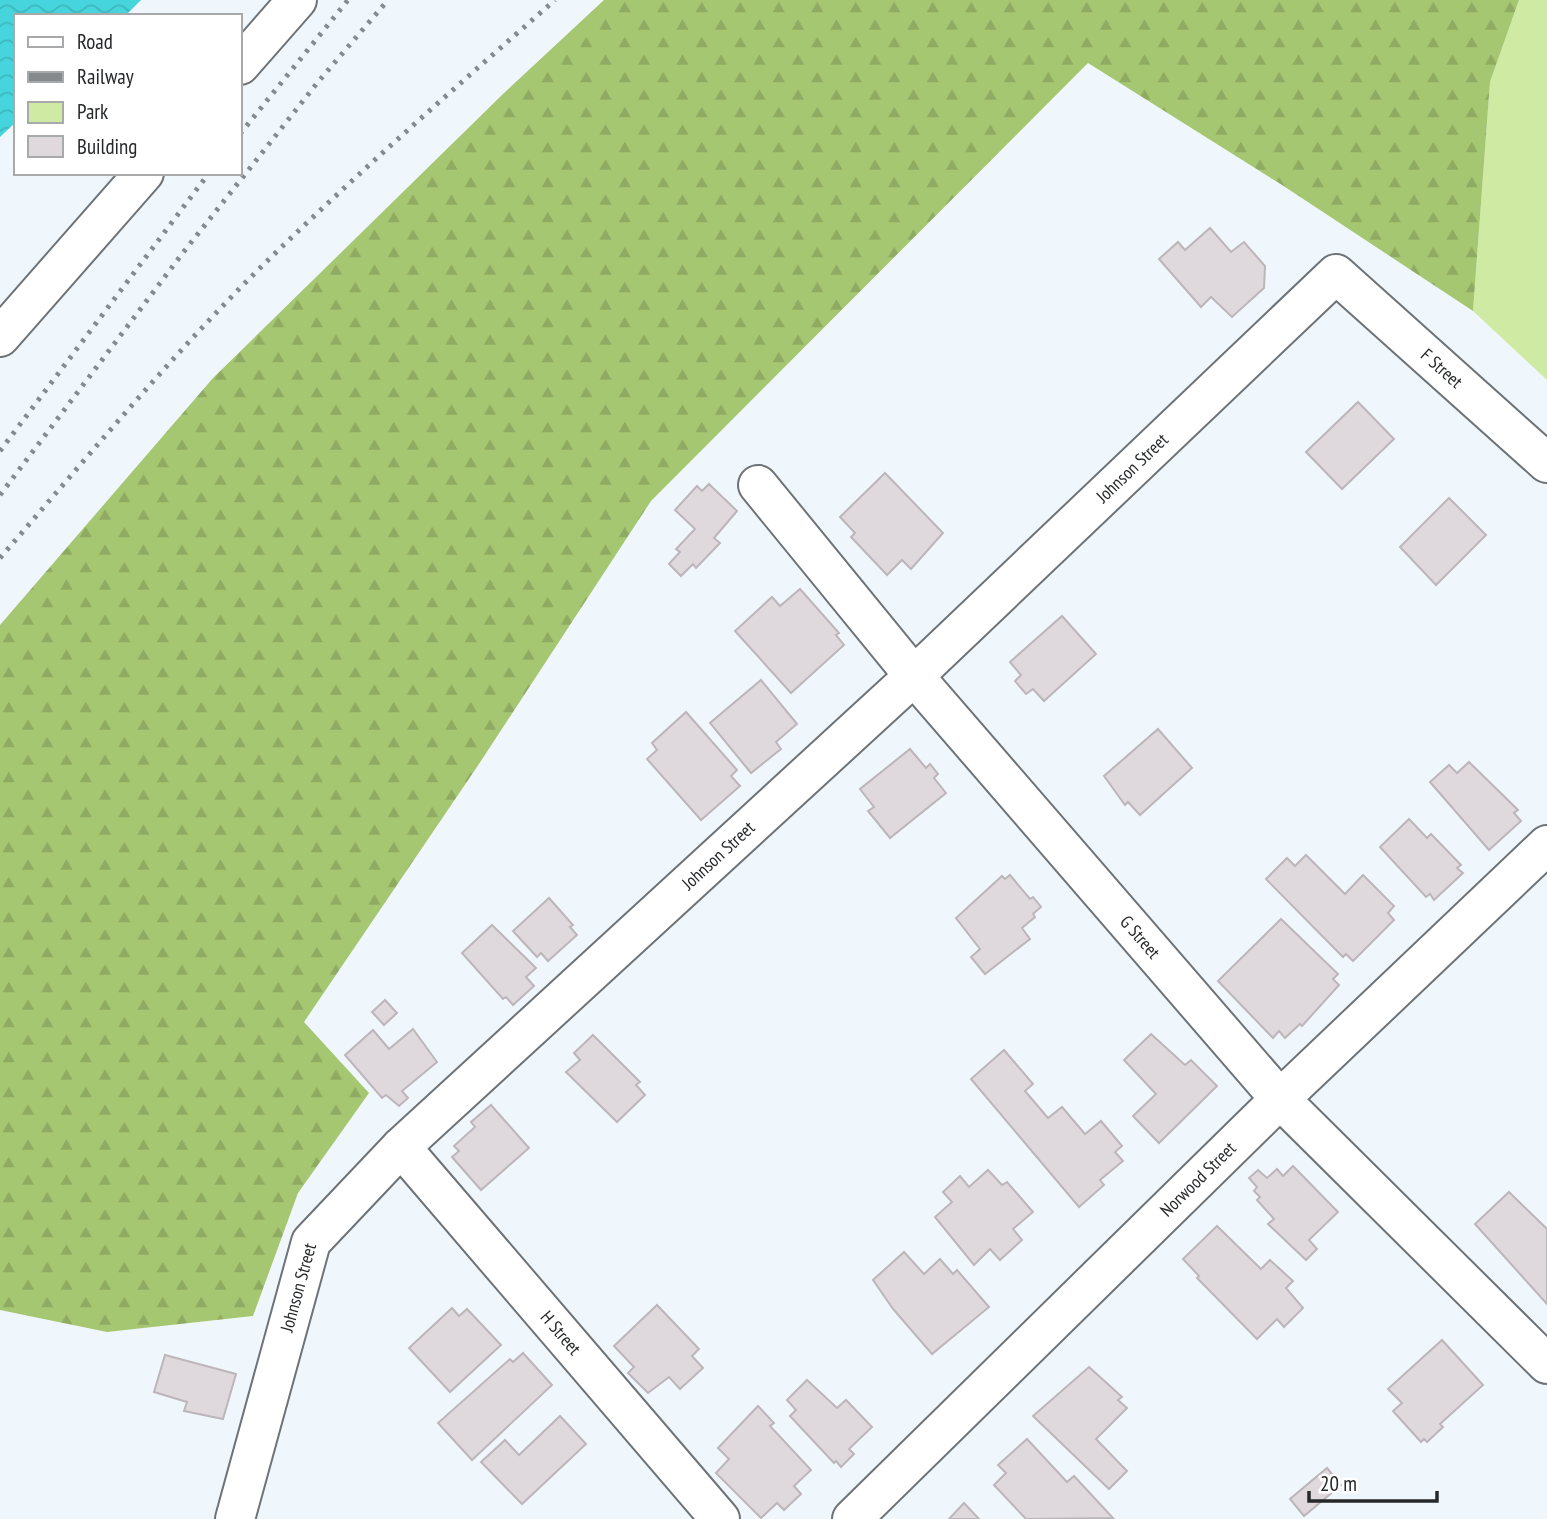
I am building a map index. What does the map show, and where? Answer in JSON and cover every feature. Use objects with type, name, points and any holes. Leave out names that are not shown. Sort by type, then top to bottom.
[{"type":"street","points":[[242,63],[297,0]]},
{"type":"street","points":[[0,337],[142,175]]},
{"type":"street","name":"F Street","points":[[1336,274],[1547,463]]},
{"type":"street","name":"Johnson Street","points":[[234,1519],[311,1242],[401,1147],[914,676],[1336,274]]},
{"type":"street","name":"G Street","points":[[758,485],[914,676],[1280,1099],[1547,1364]]},
{"type":"street","name":"Norwood Street","points":[[852,1519],[1280,1099],[1547,845]]},
{"type":"street","name":"H Street","points":[[401,1147],[720,1519]]},
{"type":"green space","points":[[604,0],[1519,0],[1490,82],[1473,311],[1282,185],[1088,63],[651,501],[479,764],[304,1022],[369,1093],[298,1193],[253,1316],[107,1332],[0,1310],[0,625],[213,378],[504,93]]},
{"type":"green space","points":[[1519,0],[1547,0],[1547,380],[1473,311],[1490,82]]},
{"type":"water","points":[[0,0],[141,0],[127,14],[14,14],[14,124],[0,137]]},
{"type":"building","points":[[1210,228],[1231,252],[1244,242],[1265,266],[1264,288],[1232,317],[1211,297],[1201,307],[1159,259],[1178,242],[1185,250]]},
{"type":"building","points":[[1358,402],[1394,439],[1342,489],[1306,452]]},
{"type":"building","points":[[885,473],[943,533],[911,569],[902,560],[887,575],[851,537],[855,533],[840,517]]},
{"type":"building","points":[[709,484],[737,511],[714,538],[720,543],[696,568],[693,564],[681,576],[669,564],[680,552],[676,549],[695,529],[675,510],[697,486],[702,491]]},
{"type":"building","points":[[1449,498],[1486,535],[1436,585],[1400,547]]},
{"type":"building","points":[[800,589],[839,633],[836,635],[844,645],[791,693],[735,631],[772,597],[780,606]]},
{"type":"building","points":[[1062,616],[1096,654],[1044,701],[1033,689],[1026,694],[1015,681],[1021,675],[1010,662]]},
{"type":"building","points":[[761,680],[797,724],[776,742],[781,749],[751,773],[710,723]]},
{"type":"building","points":[[686,712],[737,770],[731,776],[740,786],[701,820],[647,759],[657,750],[652,743]]},
{"type":"building","points":[[1158,729],[1192,768],[1140,815],[1128,802],[1125,805],[1104,776]]},
{"type":"building","points":[[910,749],[926,768],[930,764],[938,774],[934,778],[946,793],[890,838],[868,811],[874,807],[860,789]]},
{"type":"building","points":[[1469,762],[1518,810],[1514,813],[1521,821],[1489,850],[1430,782],[1449,765],[1457,773]]},
{"type":"building","points":[[1409,819],[1427,838],[1431,834],[1461,865],[1457,868],[1463,873],[1434,900],[1430,894],[1426,897],[1380,847]]},
{"type":"building","points":[[1306,855],[1345,894],[1363,875],[1394,906],[1388,913],[1394,920],[1353,961],[1346,954],[1343,957],[1266,879],[1287,858],[1295,866]]},
{"type":"building","points":[[1010,875],[1030,899],[1033,897],[1041,907],[1033,914],[1035,917],[1022,928],[1030,939],[985,974],[971,957],[980,949],[956,918],[1002,876],[1005,879]]},
{"type":"building","points":[[549,898],[573,925],[570,927],[577,935],[548,961],[541,953],[537,957],[513,931]]},
{"type":"building","points":[[1281,919],[1338,974],[1333,979],[1339,985],[1302,1026],[1300,1024],[1285,1038],[1279,1031],[1273,1038],[1218,981]]},
{"type":"building","points":[[492,925],[536,968],[526,977],[534,986],[513,1005],[506,997],[503,999],[462,953]]},
{"type":"building","points":[[385,1000],[397,1013],[384,1025],[372,1012]]},
{"type":"building","points":[[413,1029],[437,1062],[402,1091],[408,1098],[399,1106],[386,1095],[382,1098],[345,1055],[373,1030],[389,1049]]},
{"type":"building","points":[[1151,1034],[1185,1065],[1191,1060],[1217,1086],[1159,1143],[1133,1116],[1156,1094],[1124,1060]]},
{"type":"building","points":[[593,1035],[640,1082],[636,1085],[645,1095],[617,1122],[566,1072],[580,1060],[574,1053]]},
{"type":"building","points":[[1004,1050],[1033,1084],[1025,1091],[1048,1118],[1062,1107],[1085,1134],[1101,1121],[1122,1146],[1115,1152],[1123,1161],[1100,1180],[1104,1185],[1079,1207],[971,1079]]},
{"type":"building","points":[[491,1105],[529,1148],[481,1190],[452,1157],[459,1151],[454,1146],[475,1127],[471,1122]]},
{"type":"building","points":[[1293,1166],[1338,1212],[1309,1240],[1317,1249],[1306,1260],[1268,1224],[1274,1219],[1257,1200],[1260,1197],[1254,1191],[1257,1187],[1249,1178],[1258,1170],[1267,1178],[1277,1169],[1283,1176]]},
{"type":"building","points":[[988,1170],[1002,1185],[1007,1182],[1033,1212],[1013,1229],[1022,1240],[1000,1260],[990,1249],[974,1265],[935,1217],[952,1202],[943,1192],[960,1176],[969,1187]]},
{"type":"building","points":[[1509,1192],[1547,1229],[1547,1304],[1475,1224]]},
{"type":"building","points":[[1217,1226],[1261,1269],[1270,1260],[1293,1281],[1286,1288],[1303,1308],[1284,1327],[1277,1319],[1257,1339],[1197,1278],[1199,1276],[1183,1259]]},
{"type":"building","points":[[904,1252],[924,1274],[940,1259],[953,1274],[957,1270],[989,1307],[932,1354],[893,1309],[873,1280]]},
{"type":"building","points":[[657,1305],[699,1349],[692,1356],[703,1368],[680,1389],[669,1377],[648,1393],[628,1373],[634,1367],[614,1346]]},
{"type":"building","points":[[452,1308],[459,1316],[467,1309],[501,1345],[450,1392],[409,1348]]},
{"type":"building","points":[[1442,1340],[1483,1385],[1440,1424],[1443,1427],[1427,1442],[1424,1439],[1421,1442],[1393,1411],[1402,1403],[1388,1389]]},
{"type":"building","points":[[523,1353],[552,1385],[472,1460],[438,1423],[510,1359],[513,1362]]},
{"type":"building","points":[[165,1355],[236,1374],[223,1419],[184,1411],[187,1402],[154,1392]]},
{"type":"building","points":[[1089,1367],[1122,1397],[1118,1400],[1127,1408],[1096,1439],[1127,1471],[1109,1489],[1033,1416]]},
{"type":"building","points":[[807,1380],[837,1408],[846,1400],[872,1427],[849,1449],[854,1454],[841,1467],[836,1461],[834,1463],[790,1416],[796,1410],[787,1400]]},
{"type":"building","points":[[758,1406],[774,1423],[770,1426],[811,1470],[794,1486],[801,1494],[784,1510],[777,1503],[761,1518],[716,1473],[729,1459],[718,1448]]},
{"type":"building","points":[[560,1416],[586,1444],[522,1504],[481,1462],[505,1440],[519,1455]]},
{"type":"building","points":[[1027,1439],[1067,1482],[1074,1476],[1113,1518],[1026,1519],[994,1485],[1006,1473],[998,1465]]},
{"type":"building","points":[[1327,1468],[1341,1485],[1304,1516],[1290,1499]]},
{"type":"building","points":[[964,1503],[979,1519],[949,1519]]},
{"type":"railway","points":[[242,132],[348,0]]},
{"type":"railway","points":[[0,495],[182,254],[318,82],[388,0]]},
{"type":"railway","points":[[0,558],[160,373],[261,267],[370,165],[555,0]]},
{"type":"railway","points":[[0,451],[207,175]]}]
